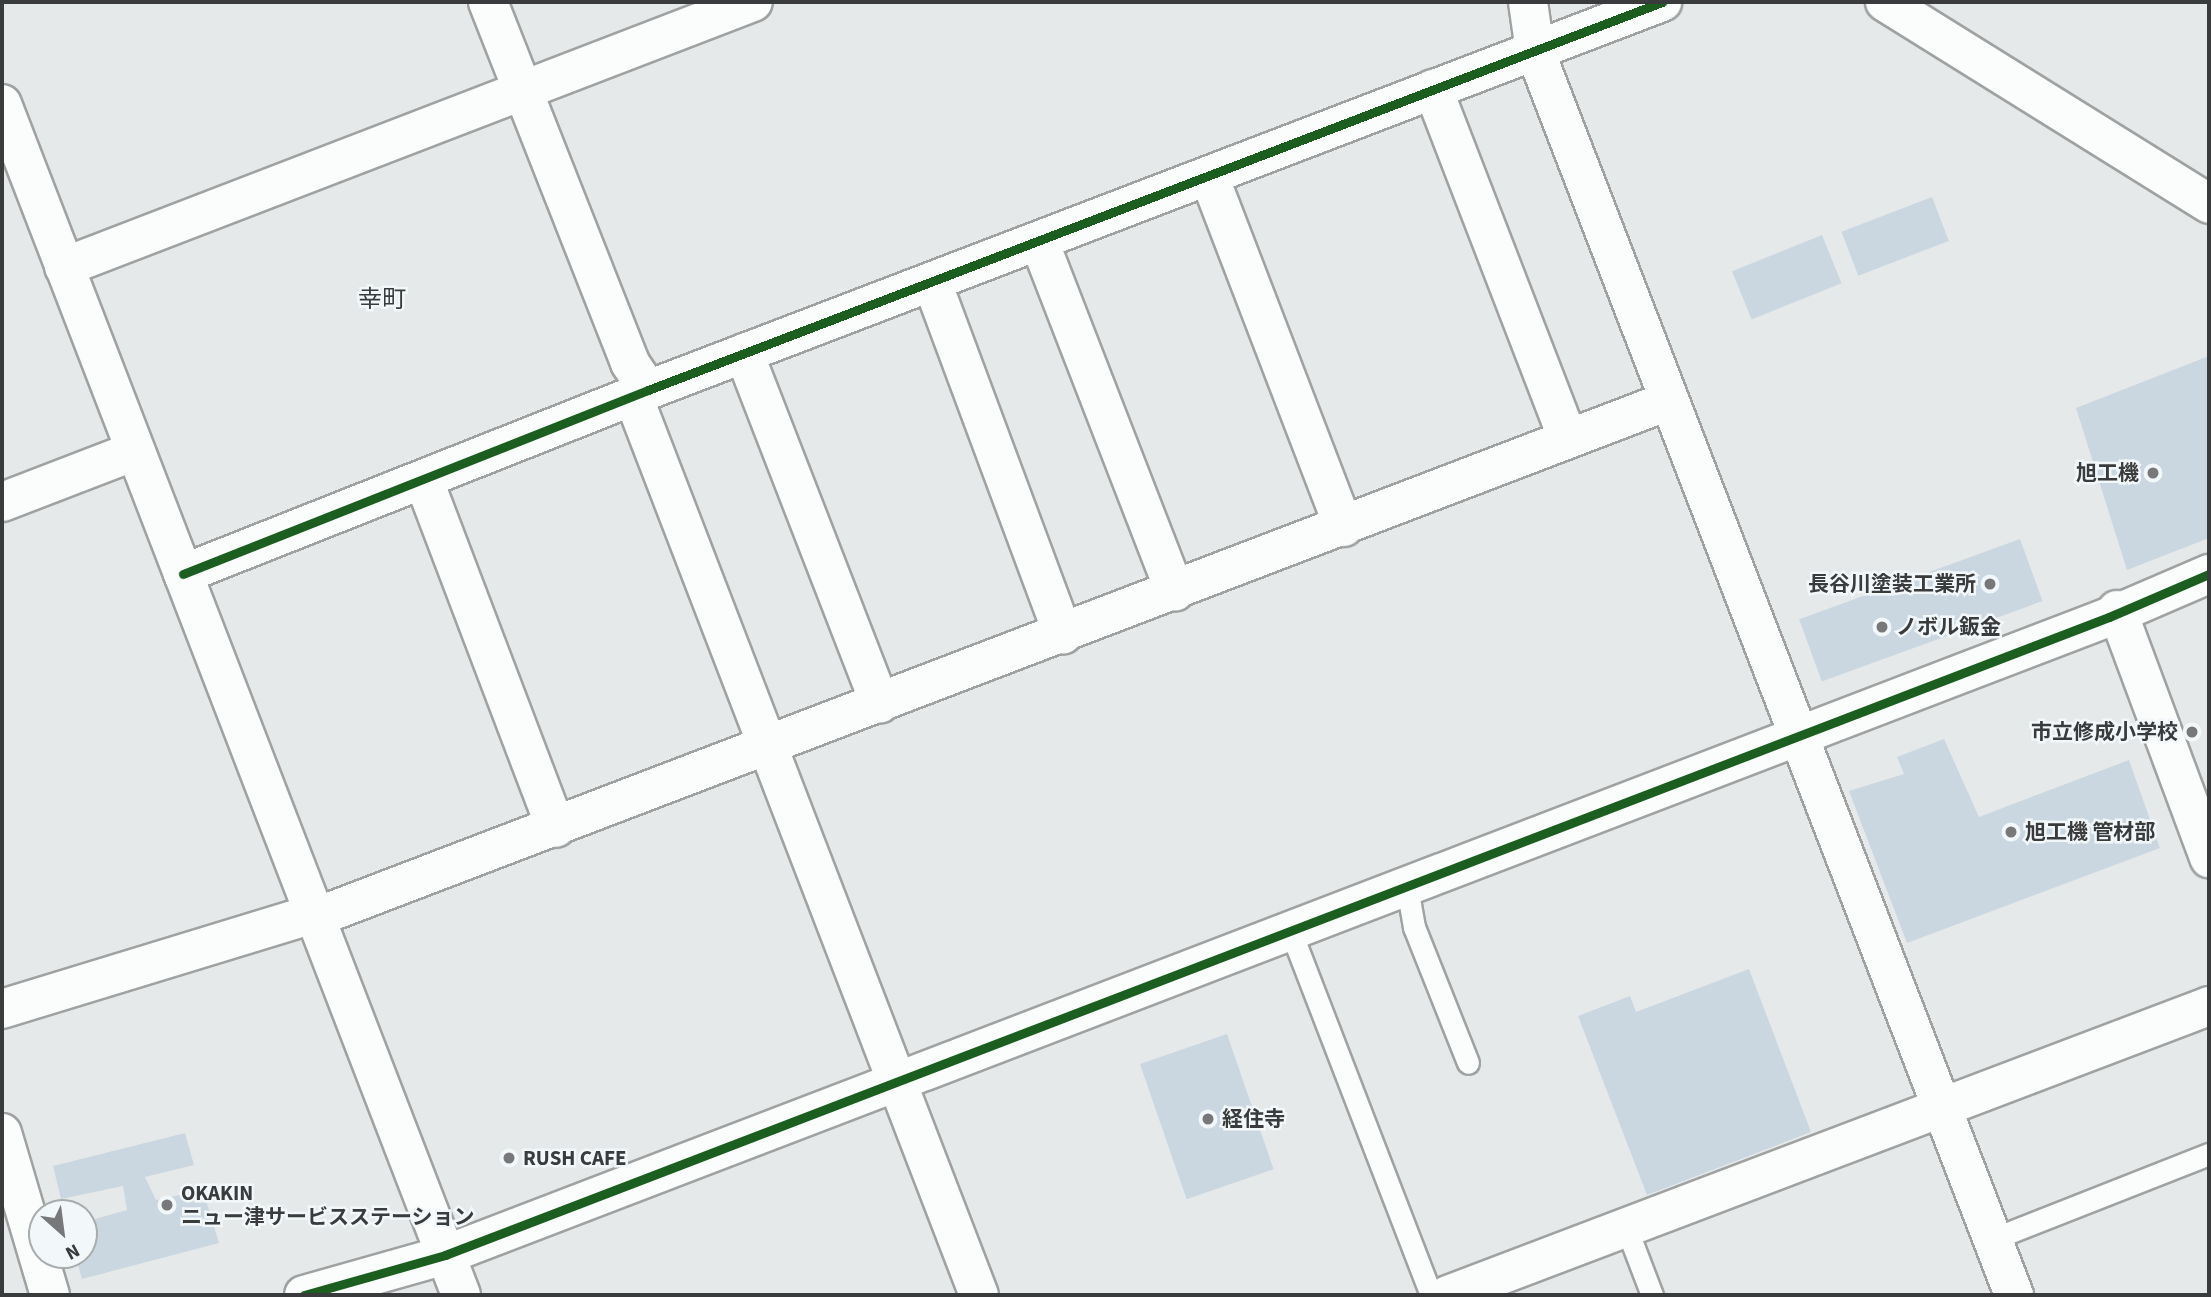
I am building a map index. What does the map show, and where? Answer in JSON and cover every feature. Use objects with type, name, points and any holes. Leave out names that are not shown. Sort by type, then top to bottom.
[{"type":"street","points":[[488,2],[630,363],[769,748],[979,1295]]},
{"type":"street","points":[[64,267],[753,2]]},
{"type":"street","points":[[1528,2],[1535,51],[2014,1295]]},
{"type":"street","points":[[183,574],[424,481],[640,393],[1662,2]]},
{"type":"street","points":[[1885,2],[2209,204]]},
{"type":"street","points":[[1433,89],[1568,439]]},
{"type":"street","points":[[2,104],[460,1295]]},
{"type":"street","points":[[1209,176],[1343,527]]},
{"type":"street","points":[[1039,241],[1174,592]]},
{"type":"street","points":[[932,282],[1063,634]]},
{"type":"street","points":[[744,353],[880,704]]},
{"type":"street","points":[[2,1010],[313,916],[556,828],[1668,401]]},
{"type":"street","points":[[2,502],[135,451]]},
{"type":"street","points":[[424,481],[556,828]]},
{"type":"street","points":[[304,1295],[445,1255],[1800,736],[2209,574]]},
{"type":"street","points":[[2117,610],[2209,858]]},
{"type":"street","points":[[1448,1295],[2209,1006]]},
{"type":"street","points":[[2,1133],[50,1295]]},
{"type":"lane","points":[[1408,887],[1414,927],[1468,1063]]},
{"type":"lane","points":[[1291,932],[1431,1295]]},
{"type":"lane","points":[[1993,1239],[2209,1154]]},
{"type":"lane","points":[[1626,1227],[1652,1295]]},
{"type":"building","points":[[1932,197],[1949,241],[1858,276],[1841,232]]},
{"type":"building","points":[[1822,235],[1841,283],[1752,320],[1732,271]]},
{"type":"building","name":"旭工機","points":[[2209,356],[2209,538],[2127,570],[2076,408]]},
{"type":"building","name":"ノボル鈑金","points":[[2020,539],[2043,601],[1822,681],[1799,619]]},
{"type":"building","name":"旭工機 管材部","points":[[1944,739],[1979,817],[2129,760],[2160,848],[1907,943],[1849,791],[1904,774],[1897,757]]},
{"type":"building","points":[[1749,969],[1811,1132],[1647,1195],[1578,1016],[1630,996],[1636,1012]]},
{"type":"building","name":"経住寺","points":[[1227,1034],[1274,1169],[1187,1199],[1140,1064]]},
{"type":"building","name":"OKAKIN ニュー津サービスステーション","points":[[185,1133],[194,1165],[145,1177],[156,1200],[203,1190],[219,1243],[82,1279],[79,1269],[98,1269],[98,1218],[127,1210],[123,1186],[61,1199],[53,1166]]},
{"type":"cycle path","points":[[183,574],[648,390],[1662,2]]},
{"type":"cycle path","points":[[304,1295],[445,1255],[2109,617],[2209,574]]},
{"type":"place","name":"旭工機","points":[[2153,473]]},
{"type":"place","name":"長谷川塗装工業所","points":[[1990,584]]},
{"type":"place","name":"ノボル鈑金","points":[[1882,627]]},
{"type":"place","name":"市立修成小学校","points":[[2192,732]]},
{"type":"place","name":"旭工機 管材部","points":[[2011,832]]},
{"type":"place","name":"経住寺","points":[[1208,1119]]},
{"type":"place","name":"RUSH CAFE","points":[[509,1158]]},
{"type":"place","name":"OKAKIN ニュー津サービスステーション","points":[[167,1205]]},
{"type":"district","name":"幸町","points":[[382,300]]}]
